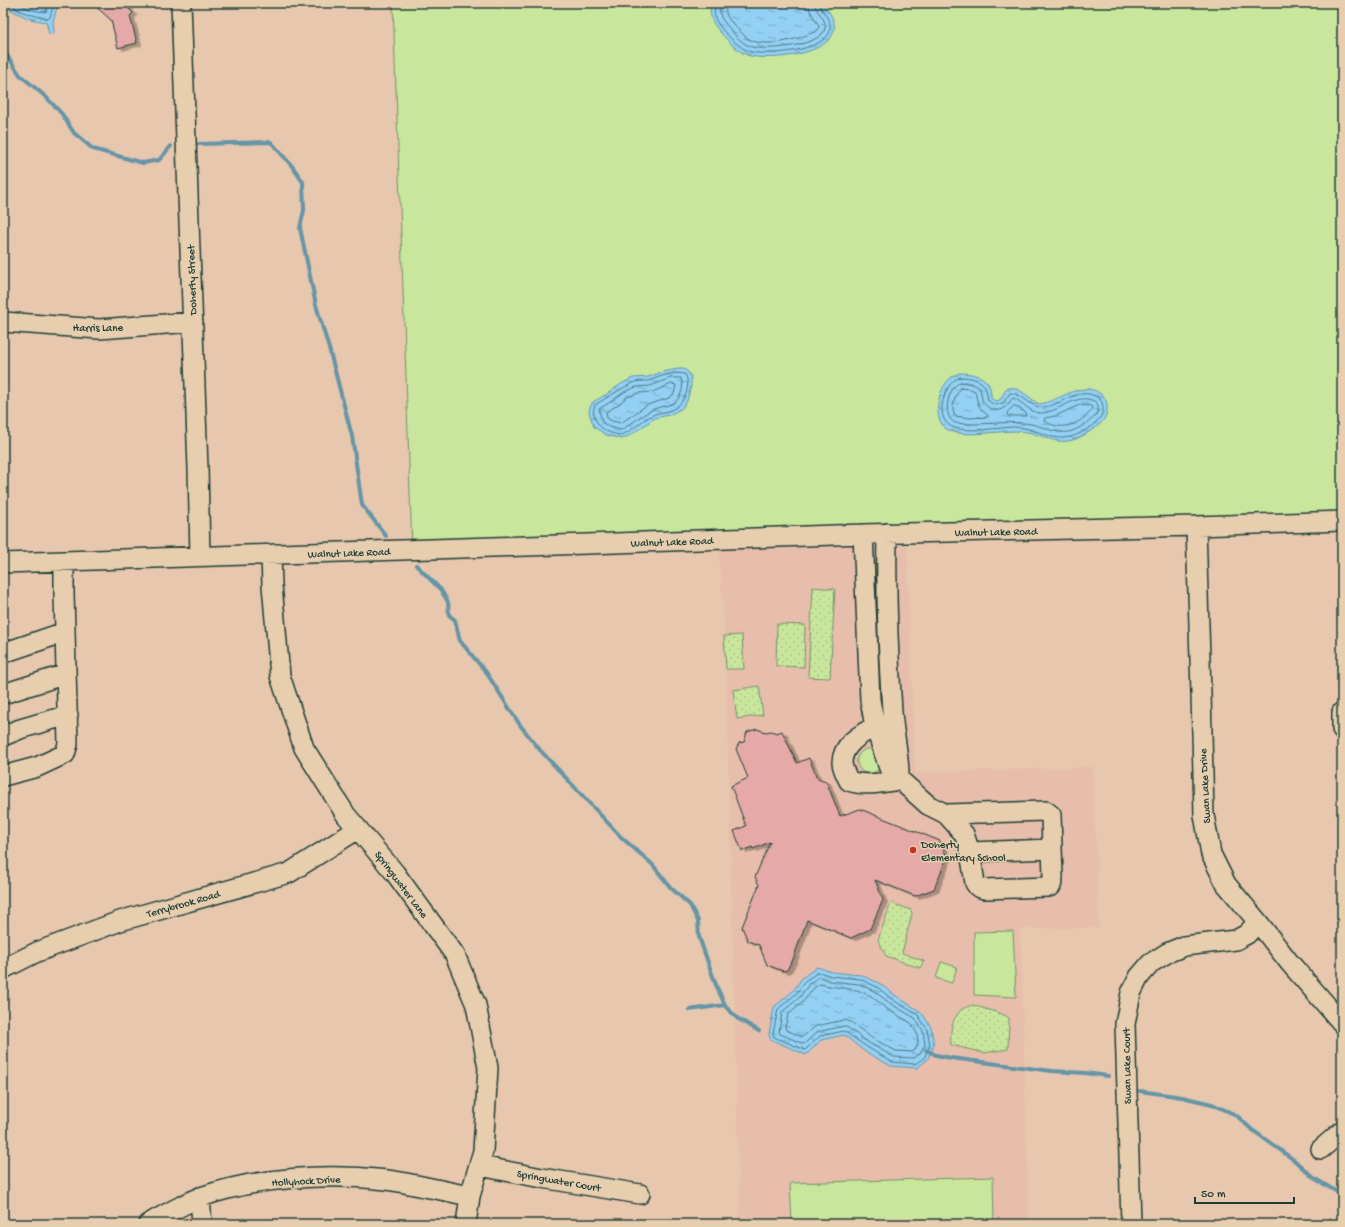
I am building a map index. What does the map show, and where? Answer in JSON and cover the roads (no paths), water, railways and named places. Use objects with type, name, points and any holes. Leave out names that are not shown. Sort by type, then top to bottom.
[{"type":"street","name":"Doherty Street","points":[[181,3],[200,556]]},
{"type":"street","name":"Harris Lane","points":[[3,322],[100,329],[192,322]]},
{"type":"street","name":"Walnut Lake Road","points":[[3,564],[886,533],[1196,526],[1342,520]]},
{"type":"street","name":"Swan Lake Drive","points":[[1196,526],[1204,814],[1211,854],[1226,884],[1289,962],[1342,1023]]},
{"type":"street","points":[[886,533],[892,713],[899,759],[900,780]]},
{"type":"street","points":[[863,534],[870,700],[875,726],[890,768],[900,780],[928,805],[946,814],[964,834],[970,852],[975,883],[978,887],[984,889],[1048,888],[1051,886],[1053,878],[1051,815],[1046,811],[946,814]]},
{"type":"street","name":"Springwater Lane","points":[[271,555],[272,585],[280,676],[304,748],[346,814],[395,873],[455,955],[476,1005],[488,1068],[483,1151],[480,1166],[470,1196],[466,1224]]},
{"type":"street","points":[[3,776],[37,767],[65,754],[68,744],[64,562]]},
{"type":"street","points":[[3,653],[65,632]]},
{"type":"street","points":[[3,694],[66,674]]},
{"type":"street","points":[[1342,712],[1342,729]]},
{"type":"street","points":[[3,736],[20,729],[68,715]]},
{"type":"street","points":[[875,726],[855,738],[844,753],[842,763],[849,781],[858,784],[900,780]]},
{"type":"street","name":"Terrybrook Road","points":[[3,969],[36,952],[120,921],[289,873],[358,829]]},
{"type":"street","points":[[970,852],[1052,849]]},
{"type":"street","name":"Swan Lake Court","points":[[1131,1223],[1125,1024],[1131,993],[1139,977],[1151,963],[1167,952],[1184,946],[1236,940],[1247,934],[1258,922]]},
{"type":"street","points":[[1321,1149],[1342,1131]]},
{"type":"street","name":"Springwater Court","points":[[480,1166],[640,1194]]},
{"type":"street","name":"Hollyhock Drive","points":[[149,1224],[200,1198],[236,1186],[282,1180],[332,1176],[387,1180],[470,1196]]},
{"type":"street","points":[[200,1198],[202,1224]]},
{"type":"water","points":[[5,3],[58,3],[53,22],[54,34],[49,34],[46,22],[30,19],[11,10]]},
{"type":"water","points":[[711,3],[822,3],[833,19],[834,30],[830,39],[810,51],[782,57],[756,57],[739,51],[715,26],[710,12]]},
{"type":"water","points":[[684,369],[691,377],[691,386],[687,401],[682,408],[669,415],[655,418],[622,439],[606,435],[594,427],[589,412],[593,402],[633,378],[648,377],[662,372]]},
{"type":"water","points":[[960,373],[978,376],[986,381],[990,388],[991,398],[995,401],[1000,400],[1008,388],[1017,389],[1039,404],[1079,390],[1095,390],[1105,399],[1107,407],[1106,415],[1102,422],[1096,427],[1080,437],[1070,441],[1053,440],[1036,434],[1015,431],[971,434],[954,432],[948,430],[942,424],[939,417],[939,398],[947,382],[953,376]]},
{"type":"water","points":[[817,967],[832,972],[861,975],[879,983],[921,1012],[931,1027],[934,1046],[927,1060],[917,1068],[891,1066],[864,1051],[844,1035],[821,1040],[806,1055],[770,1039],[769,1034],[774,1007],[793,991],[802,978]]},
{"type":"waterway","points":[[3,49],[20,75],[46,97],[62,114],[74,133],[93,149],[143,163],[159,160],[171,146]]},
{"type":"waterway","points":[[198,144],[271,142],[292,166],[303,182],[304,210],[300,228],[316,305],[352,436],[362,505],[386,536]]},
{"type":"waterway","points":[[416,565],[441,590],[448,602],[449,615],[455,620],[460,641],[486,672],[520,725],[540,750],[621,837],[652,864],[671,888],[690,905],[698,921],[699,937],[716,985],[726,1007],[737,1018],[759,1031]]},
{"type":"waterway","points":[[689,1010],[725,1005]]},
{"type":"waterway","points":[[926,1050],[936,1055],[951,1058],[1052,1071],[1108,1076]]},
{"type":"waterway","points":[[1140,1091],[1182,1097],[1212,1104],[1236,1115],[1251,1129],[1294,1160],[1314,1178],[1342,1195]]},
{"type":"place","name":"Doherty Elementary School","points":[[913,850]]}]
